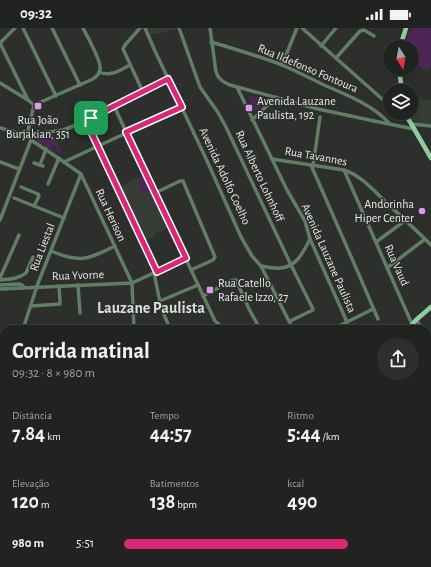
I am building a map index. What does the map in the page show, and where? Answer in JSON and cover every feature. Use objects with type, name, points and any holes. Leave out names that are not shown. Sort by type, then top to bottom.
[{"type":"main road","points":[[402,40],[406,28]]},
{"type":"main road","points":[[410,120],[431,158]]},
{"type":"main road","points":[[412,324],[431,307]]},
{"type":"street","points":[[15,28],[0,43],[28,100]]},
{"type":"street","points":[[23,28],[56,96]]},
{"type":"street","points":[[52,28],[80,85]]},
{"type":"street","points":[[34,106],[96,78],[100,66],[94,49],[83,28]]},
{"type":"street","points":[[143,92],[124,52],[124,47],[140,28],[145,29]]},
{"type":"street","name":"Rua Alberto Lohnhoff","points":[[179,28],[200,87],[225,124],[313,309],[290,321]]},
{"type":"street","points":[[210,28],[217,76],[224,83],[318,109],[390,124],[431,126]]},
{"type":"street","points":[[282,66],[297,28]]},
{"type":"street","points":[[302,28],[383,100]]},
{"type":"street","points":[[321,46],[336,28]]},
{"type":"street","name":"Avenida Adolfo Coelho","points":[[145,29],[248,250],[261,266],[292,325]]},
{"type":"street","points":[[336,58],[360,31],[364,30],[374,36]]},
{"type":"street","name":"Rua Ildefonso Fontoura","points":[[212,42],[248,53],[282,66],[364,104],[390,124]]},
{"type":"street","points":[[99,72],[111,74],[130,65]]},
{"type":"street","points":[[0,128],[27,135],[63,130],[86,121],[168,79]]},
{"type":"street","points":[[0,83],[28,100],[34,106]]},
{"type":"street","name":"Rua Tavannes","points":[[237,87],[272,159],[344,170],[354,174],[406,220],[431,245]]},
{"type":"street","points":[[252,120],[276,97]]},
{"type":"street","points":[[27,135],[34,106]]},
{"type":"street","points":[[114,106],[215,321],[220,325]]},
{"type":"street","points":[[64,162],[182,107]]},
{"type":"street","points":[[320,117],[312,166],[378,319]]},
{"type":"street","points":[[407,120],[412,124]]},
{"type":"street","points":[[86,121],[156,272],[160,301],[168,325]]},
{"type":"street","name":"Rua Herison","points":[[27,135],[81,174],[132,283],[134,325]]},
{"type":"street","points":[[0,220],[19,169],[32,140]]},
{"type":"street","points":[[34,163],[41,166],[46,149]]},
{"type":"street","points":[[48,184],[59,158]]},
{"type":"street","name":"Avenida Lauzane Paulista","points":[[272,159],[287,190],[305,221],[310,239],[347,322]]},
{"type":"street","points":[[0,162],[19,169]]},
{"type":"street","name":"Rua Vaud","points":[[344,170],[412,324]]},
{"type":"street","name":"Rua Liestal","points":[[24,325],[37,286],[81,174]]},
{"type":"street","points":[[155,193],[183,181],[215,257],[213,260],[191,270]]},
{"type":"street","points":[[21,187],[38,194],[39,196],[34,206]]},
{"type":"street","points":[[14,198],[64,218]]},
{"type":"street","points":[[376,242],[406,220]]},
{"type":"street","points":[[19,235],[0,279],[17,278],[24,275],[33,257]]},
{"type":"street","points":[[261,266],[284,268],[291,265],[300,257],[310,239]]},
{"type":"street","points":[[387,268],[425,239]]},
{"type":"street","points":[[51,251],[72,259],[86,258],[97,255],[115,246]]},
{"type":"street","points":[[132,283],[186,258]]},
{"type":"street","points":[[203,296],[233,280],[236,280],[258,325]]},
{"type":"street","name":"Rua Yvorne","points":[[0,289],[37,286],[132,283]]},
{"type":"street","name":"Rua Yvorne","points":[[0,284],[19,284],[24,287]]},
{"type":"street","points":[[78,285],[80,313]]},
{"type":"street","points":[[160,301],[198,285]]},
{"type":"street","points":[[31,306],[60,304],[59,286]]},
{"type":"street","points":[[341,325],[373,309]]},
{"type":"street","points":[[416,320],[419,325]]},
{"type":"shaded area","points":[[148,28],[177,28],[177,29],[151,35]]},
{"type":"shaded area","points":[[411,28],[431,28],[431,64],[429,70],[419,67],[419,40],[407,40]]},
{"type":"shaded area","points":[[247,95],[266,100],[255,112]]},
{"type":"shaded area","points":[[419,98],[431,100],[431,124],[414,120],[419,120]]},
{"type":"shaded area","points":[[53,134],[64,157],[54,146],[52,147],[58,155],[36,139],[38,136]]},
{"type":"shaded area","points":[[143,175],[168,228],[154,234],[155,237],[145,241],[120,186]]},
{"type":"shaded area","points":[[144,177],[150,190],[143,194],[137,180]]},
{"type":"place","name":"Rua João Burjakian, 351","points":[[38,106]]},
{"type":"place","name":"Avenida Lauzane Paulista, 192","points":[[249,108]]},
{"type":"place","name":"Andorinha Hiper Center","points":[[422,211]]},
{"type":"place","name":"Rua Catello Rafaele Izzo, 27","points":[[210,290]]},
{"type":"district","name":"Lauzane Paulista","points":[[151,308]]},
{"type":"route","points":[[168,79],[182,107],[126,132],[186,258],[157,272],[86,121],[91,118],[168,79]]}]
